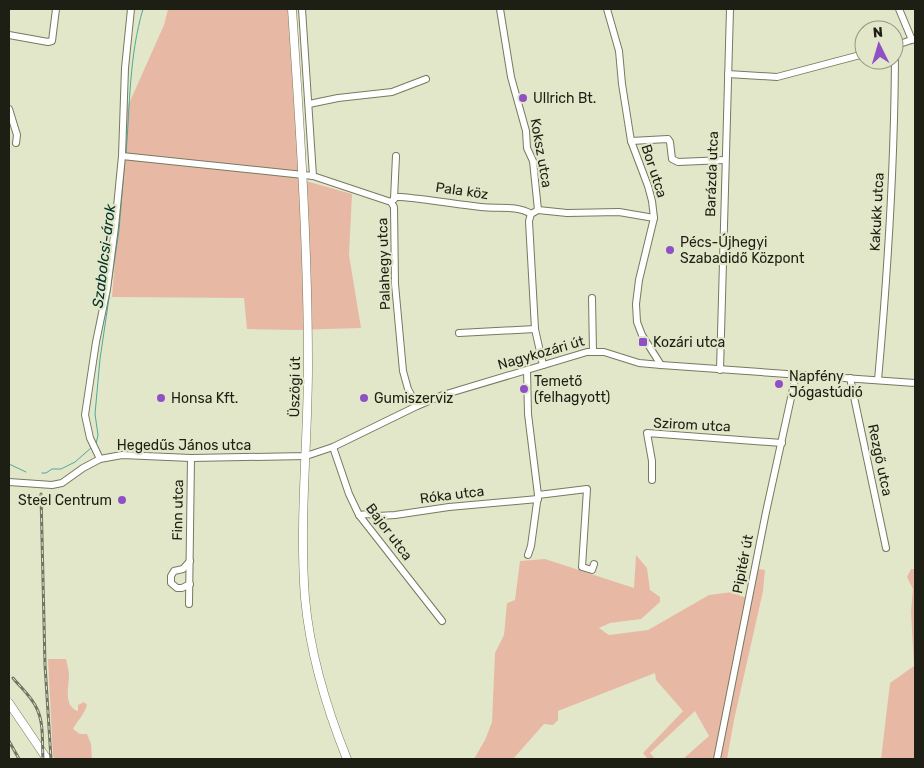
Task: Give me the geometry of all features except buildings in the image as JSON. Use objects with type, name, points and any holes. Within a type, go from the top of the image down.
[{"type":"main road","name":"Üszögi út","points":[[292,9],[303,175],[308,365],[303,558],[308,622],[319,679],[347,759]]},
{"type":"main road","points":[[9,704],[47,759]]},
{"type":"street","points":[[9,35],[48,42],[52,40],[56,9]]},
{"type":"street","points":[[100,459],[87,428],[85,415],[96,342],[107,289],[125,156],[125,68],[131,9]]},
{"type":"street","points":[[302,9],[313,176]]},
{"type":"street","name":"Koksz utca","points":[[500,9],[511,76],[526,132],[527,148],[533,161],[538,210]]},
{"type":"street","name":"Bor utca","points":[[606,9],[620,51],[622,84],[631,141],[648,186],[654,218],[639,280],[636,314],[639,329],[661,365]]},
{"type":"street","name":"Barázda utca","points":[[720,370],[730,9]]},
{"type":"street","points":[[899,9],[913,40]]},
{"type":"street","points":[[728,74],[777,78],[854,57]]},
{"type":"street","name":"Kakukk utca","points":[[878,380],[893,145],[894,70]]},
{"type":"street","points":[[309,104],[338,98],[392,92],[426,79]]},
{"type":"street","points":[[9,109],[17,135],[16,143]]},
{"type":"street","points":[[631,141],[668,139],[674,161],[725,160]]},
{"type":"street","name":"Palahegy utca","points":[[125,156],[313,176],[393,201],[395,284],[403,371],[408,389],[417,406]]},
{"type":"street","points":[[393,201],[396,156]]},
{"type":"street","name":"Pala köz","points":[[393,201],[400,197],[420,198],[484,208],[521,210],[531,214]]},
{"type":"street","points":[[544,365],[535,330],[529,221],[531,214],[538,210],[567,213],[619,212],[654,218]]},
{"type":"street","points":[[592,298],[593,352]]},
{"type":"street","points":[[459,333],[535,330]]},
{"type":"street","name":"Nagykozári út","points":[[306,456],[334,447],[443,395],[593,352],[604,352],[640,362],[661,365],[915,382]]},
{"type":"street","points":[[527,370],[528,414],[538,497],[528,555]]},
{"type":"street","name":"Pipitér út","points":[[717,759],[762,531],[796,375]]},
{"type":"street","name":"Rezgő utca","points":[[850,378],[886,548]]},
{"type":"street","name":"Szirom utca","points":[[652,480],[652,461],[647,433],[782,443]]},
{"type":"street","name":"Bajor utca","points":[[334,447],[349,494],[359,515],[442,621]]},
{"type":"street","name":"Hegedűs János utca","points":[[9,482],[45,485],[58,484],[100,459],[122,455],[191,458],[306,456]]},
{"type":"street","name":"Finn utca","points":[[189,604],[191,458]]},
{"type":"street","name":"Róka utca","points":[[359,515],[395,515],[449,506],[538,497],[587,489],[582,567],[592,570],[594,564]]},
{"type":"street","points":[[190,562],[183,569],[174,572],[171,576],[171,583],[177,588],[190,584]]},
{"type":"shaded area","points":[[168,9],[297,9],[306,181],[352,194],[349,255],[361,328],[247,329],[244,298],[112,297],[127,108],[164,25]]},
{"type":"shaded area","points":[[636,555],[647,568],[650,590],[660,597],[660,602],[641,619],[610,623],[599,628],[609,635],[648,630],[709,595],[740,591],[740,596],[748,598],[753,568],[765,570],[763,591],[727,759],[683,759],[709,736],[695,711],[650,753],[655,759],[648,759],[643,753],[683,711],[656,680],[655,673],[558,711],[558,720],[553,725],[544,724],[513,759],[474,759],[485,740],[492,722],[495,653],[504,635],[507,603],[515,600],[520,561],[545,559],[634,588]]},
{"type":"shaded area","points":[[911,569],[915,569],[915,759],[881,759],[890,683],[914,666],[911,612],[913,589],[907,577]]},
{"type":"shaded area","points":[[48,659],[66,659],[69,673],[68,696],[70,705],[78,711],[78,705],[84,702],[87,705],[83,715],[73,729],[80,734],[87,734],[91,744],[92,759],[55,759],[53,756]]},
{"type":"waterway","name":"Szabolcsi-árok","points":[[126,154],[135,45],[143,9]]},
{"type":"waterway","name":"Szabolcsi-árok","points":[[96,444],[98,435],[95,414],[100,359],[119,230],[125,158]]},
{"type":"waterway","name":"Szabolcsi-árok","points":[[42,473],[52,469],[61,469],[75,462],[91,448]]},
{"type":"waterway","name":"Szabolcsi-árok","points":[[9,464],[26,472]]},
{"type":"railway","points":[[41,494],[45,665],[51,759]]},
{"type":"railway","points":[[13,678],[35,705],[39,715],[42,727],[43,759]]},
{"type":"railway","points":[[9,741],[19,759]]},
{"type":"place","name":"Ullrich Bt.","points":[[523,98]]},
{"type":"place","name":"Pécs-Újhegyi Szabadidő Központ","points":[[670,250]]},
{"type":"place","name":"Kozári utca","points":[[643,342]]},
{"type":"place","name":"Napfény Jógastúdió","points":[[779,384]]},
{"type":"place","name":"Temető (felhagyott)","points":[[524,389]]},
{"type":"place","name":"Honsa Kft.","points":[[161,398]]},
{"type":"place","name":"Gumiszerviz","points":[[364,398]]},
{"type":"place","name":"Steel Centrum","points":[[122,500]]}]
